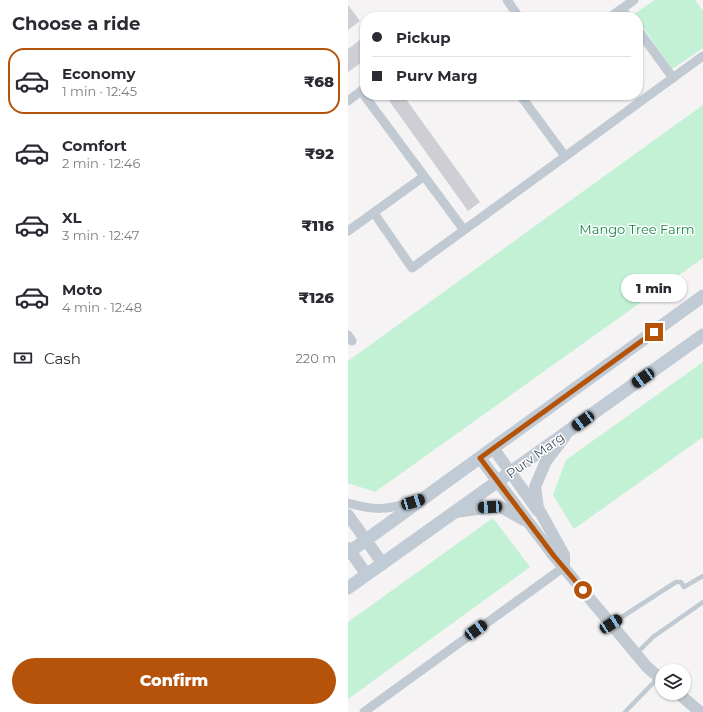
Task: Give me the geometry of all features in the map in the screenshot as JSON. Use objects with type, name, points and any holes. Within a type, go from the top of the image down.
[{"type":"main road","points":[[349,551],[703,296]]},
{"type":"main road","name":"Purv Marg","points":[[348,588],[703,335]]},
{"type":"street","points":[[507,0],[515,12]]},
{"type":"street","points":[[618,12],[634,0]]},
{"type":"street","points":[[643,37],[673,78]]},
{"type":"street","points":[[643,100],[703,56]]},
{"type":"street","points":[[348,101],[360,92]]},
{"type":"street","points":[[370,100],[423,177],[464,230]]},
{"type":"street","points":[[524,100],[565,156]]},
{"type":"street","points":[[374,213],[412,268],[643,100]]},
{"type":"street","points":[[350,226],[374,213],[423,177]]},
{"type":"street","points":[[564,567],[564,555],[538,508],[535,487],[546,460],[571,429]]},
{"type":"street","points":[[493,448],[546,522]]},
{"type":"street","points":[[480,458],[564,567],[647,667],[655,674]]},
{"type":"street","points":[[348,503],[370,509],[390,509],[424,498]]},
{"type":"street","points":[[455,512],[499,506],[519,516],[535,528]]},
{"type":"street","points":[[348,515],[383,564]]},
{"type":"street","points":[[349,551],[367,575]]},
{"type":"street","points":[[364,712],[564,567]]},
{"type":"street","points":[[686,700],[700,712]]},
{"type":"lane","points":[[611,624],[676,582],[681,582],[684,587],[688,587],[703,576]]},
{"type":"lane","points":[[636,654],[653,637],[703,602]]},
{"type":"lane","points":[[625,712],[655,683]]},
{"type":"green space","points":[[655,0],[695,0],[703,11],[703,48],[672,69],[643,27],[643,12],[637,12]]},
{"type":"green space","name":"Mango Tree Farm","points":[[703,105],[703,258],[375,492],[348,483],[348,361]]},
{"type":"green space","points":[[703,362],[703,437],[574,529],[553,495],[566,460]]},
{"type":"green space","points":[[493,518],[530,567],[348,699],[348,622]]},
{"type":"building","points":[[348,5],[360,21],[348,30]]},
{"type":"building","points":[[360,40],[360,64],[348,72],[348,49]]},
{"type":"building","points":[[389,100],[407,100],[480,202],[468,211]]},
{"type":"route","points":[[583,590],[554,556],[535,528],[497,482],[480,458],[654,332]]}]
